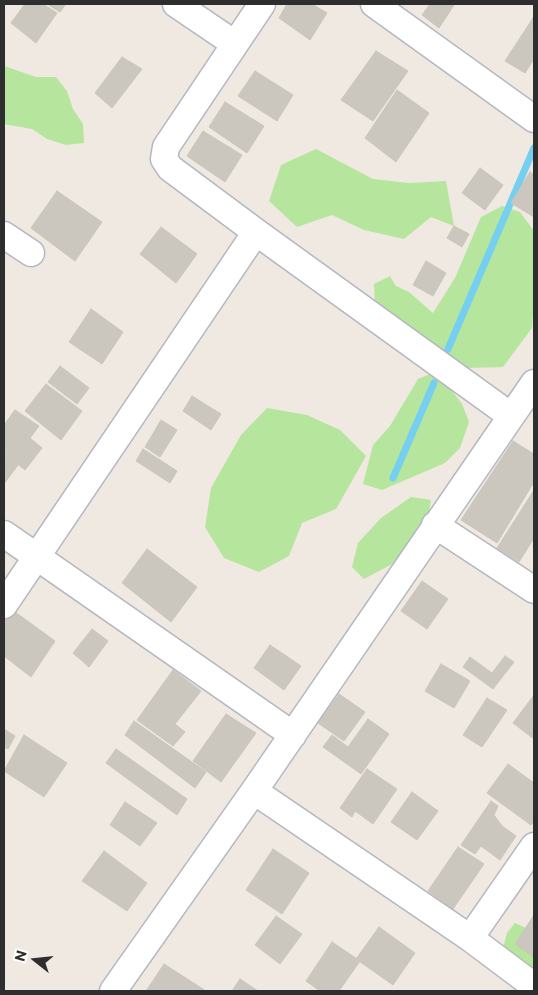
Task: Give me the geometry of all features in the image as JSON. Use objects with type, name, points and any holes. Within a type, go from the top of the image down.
[{"type":"street","points":[[176,4],[234,44]]},
{"type":"street","points":[[262,4],[166,148],[164,159],[170,168],[256,232],[511,416]]},
{"type":"street","points":[[374,4],[534,119]]},
{"type":"street","points":[[4,605],[256,232]]},
{"type":"street","points":[[4,234],[31,253]]},
{"type":"street","points":[[113,991],[254,791],[534,383]]},
{"type":"street","points":[[435,525],[534,590]]},
{"type":"street","points":[[4,534],[293,734]]},
{"type":"street","points":[[254,791],[470,938],[534,986]]},
{"type":"street","points":[[470,938],[534,846]]},
{"type":"green space","points":[[4,66],[36,77],[56,77],[67,91],[73,109],[83,124],[84,143],[66,145],[47,139],[32,129],[4,124]]},
{"type":"green space","points":[[316,149],[373,179],[409,183],[446,181],[454,226],[431,217],[404,239],[364,230],[332,215],[297,227],[269,201],[281,165]]},
{"type":"green space","points":[[502,206],[520,212],[534,231],[532,328],[503,367],[467,368],[439,355],[375,308],[374,284],[390,276],[396,286],[409,292],[433,313],[455,278],[481,217]]},
{"type":"green space","points":[[430,374],[442,377],[462,404],[469,422],[460,448],[445,463],[382,490],[363,484],[373,445],[390,426],[418,379]]},
{"type":"green space","points":[[267,408],[307,415],[340,430],[366,456],[336,509],[302,523],[289,556],[259,572],[224,558],[205,527],[211,488],[241,435]]},
{"type":"green space","points":[[411,497],[431,500],[427,524],[392,564],[364,579],[352,567],[358,543],[381,518]]},
{"type":"green space","points":[[515,923],[528,929],[534,946],[534,975],[502,952],[507,933]]},
{"type":"building","points":[[25,4],[43,4],[57,13],[36,43],[11,23]]},
{"type":"building","points":[[47,4],[66,4],[60,12]]},
{"type":"building","points":[[287,4],[312,4],[327,13],[310,40],[279,18]]},
{"type":"building","points":[[430,4],[454,5],[439,28],[422,15]]},
{"type":"building","points":[[533,18],[534,59],[525,73],[505,61]]},
{"type":"building","points":[[376,51],[408,71],[373,121],[341,100]]},
{"type":"building","points":[[122,57],[142,69],[112,108],[95,93]]},
{"type":"building","points":[[255,71],[293,95],[277,121],[238,96]]},
{"type":"building","points":[[397,90],[429,113],[396,162],[365,138]]},
{"type":"building","points":[[225,102],[264,126],[247,153],[209,127]]},
{"type":"building","points":[[203,131],[242,155],[225,182],[187,156]]},
{"type":"building","points":[[480,168],[503,185],[485,210],[462,193]]},
{"type":"building","points":[[530,172],[534,175],[534,217],[511,203]]},
{"type":"building","points":[[57,191],[102,222],[75,261],[31,228]]},
{"type":"building","points":[[454,226],[469,234],[462,247],[447,238]]},
{"type":"building","points":[[161,227],[197,254],[176,283],[140,254]]},
{"type":"building","points":[[426,261],[446,273],[433,296],[413,285]]},
{"type":"building","points":[[91,309],[123,332],[102,364],[69,342]]},
{"type":"building","points":[[60,366],[89,388],[77,404],[48,382]]},
{"type":"building","points":[[46,384],[82,411],[61,440],[25,411]]},
{"type":"building","points":[[192,396],[221,414],[211,430],[183,411]]},
{"type":"building","points":[[15,410],[39,426],[30,438],[42,448],[25,470],[4,453],[4,425]]},
{"type":"building","points":[[161,420],[177,430],[160,457],[145,447]]},
{"type":"building","points":[[513,441],[534,454],[534,482],[497,543],[461,520]]},
{"type":"building","points":[[143,449],[177,471],[170,483],[136,461]]},
{"type":"building","points":[[4,454],[18,465],[4,484]]},
{"type":"building","points":[[534,490],[534,538],[519,562],[497,548]]},
{"type":"building","points":[[147,549],[197,587],[171,622],[122,583]]},
{"type":"building","points":[[422,581],[448,599],[427,629],[401,611]]},
{"type":"building","points":[[11,609],[55,641],[31,677],[4,656],[4,619]]},
{"type":"building","points":[[92,629],[108,641],[89,667],[73,653]]},
{"type":"building","points":[[270,645],[301,666],[284,690],[254,668]]},
{"type":"building","points":[[505,656],[514,662],[493,689],[463,667],[470,657],[492,673]]},
{"type":"building","points":[[441,664],[470,681],[454,708],[425,691]]},
{"type":"building","points":[[173,670],[201,691],[175,724],[185,732],[173,746],[137,720]]},
{"type":"building","points":[[339,694],[365,712],[344,741],[318,723]]},
{"type":"building","points":[[534,695],[534,739],[513,723]]},
{"type":"building","points":[[487,698],[507,710],[482,747],[463,735]]},
{"type":"building","points":[[226,714],[256,733],[221,782],[193,761]]},
{"type":"building","points":[[368,719],[389,734],[361,774],[323,747],[332,735],[348,747]]},
{"type":"building","points":[[134,721],[206,772],[195,788],[125,735]]},
{"type":"building","points":[[4,729],[15,736],[8,749],[4,747]]},
{"type":"building","points":[[24,735],[67,763],[44,797],[4,771]]},
{"type":"building","points":[[116,749],[187,799],[177,815],[106,763]]},
{"type":"building","points":[[508,764],[534,783],[534,821],[531,825],[487,793]]},
{"type":"building","points":[[367,769],[397,789],[373,824],[355,811],[352,817],[340,808]]},
{"type":"building","points":[[412,792],[438,811],[417,840],[391,822]]},
{"type":"building","points":[[491,801],[498,806],[494,815],[502,826],[516,836],[500,860],[481,846],[475,854],[461,845]]},
{"type":"building","points":[[125,802],[157,823],[140,846],[110,825]]},
{"type":"building","points":[[458,847],[484,864],[453,909],[428,891]]},
{"type":"building","points":[[273,849],[309,873],[282,914],[246,890]]},
{"type":"building","points":[[104,851],[147,883],[127,911],[82,881]]},
{"type":"building","points":[[534,915],[534,957],[515,944]]},
{"type":"building","points":[[276,916],[302,934],[280,964],[255,945]]},
{"type":"building","points":[[379,927],[415,953],[393,985],[356,959]]},
{"type":"building","points":[[332,942],[360,961],[339,991],[320,991],[306,981]]},
{"type":"building","points":[[164,964],[206,991],[146,991]]},
{"type":"building","points":[[240,979],[258,991],[232,991]]},
{"type":"waterway","points":[[448,349],[534,148]]},
{"type":"waterway","points":[[393,478],[434,383]]}]
